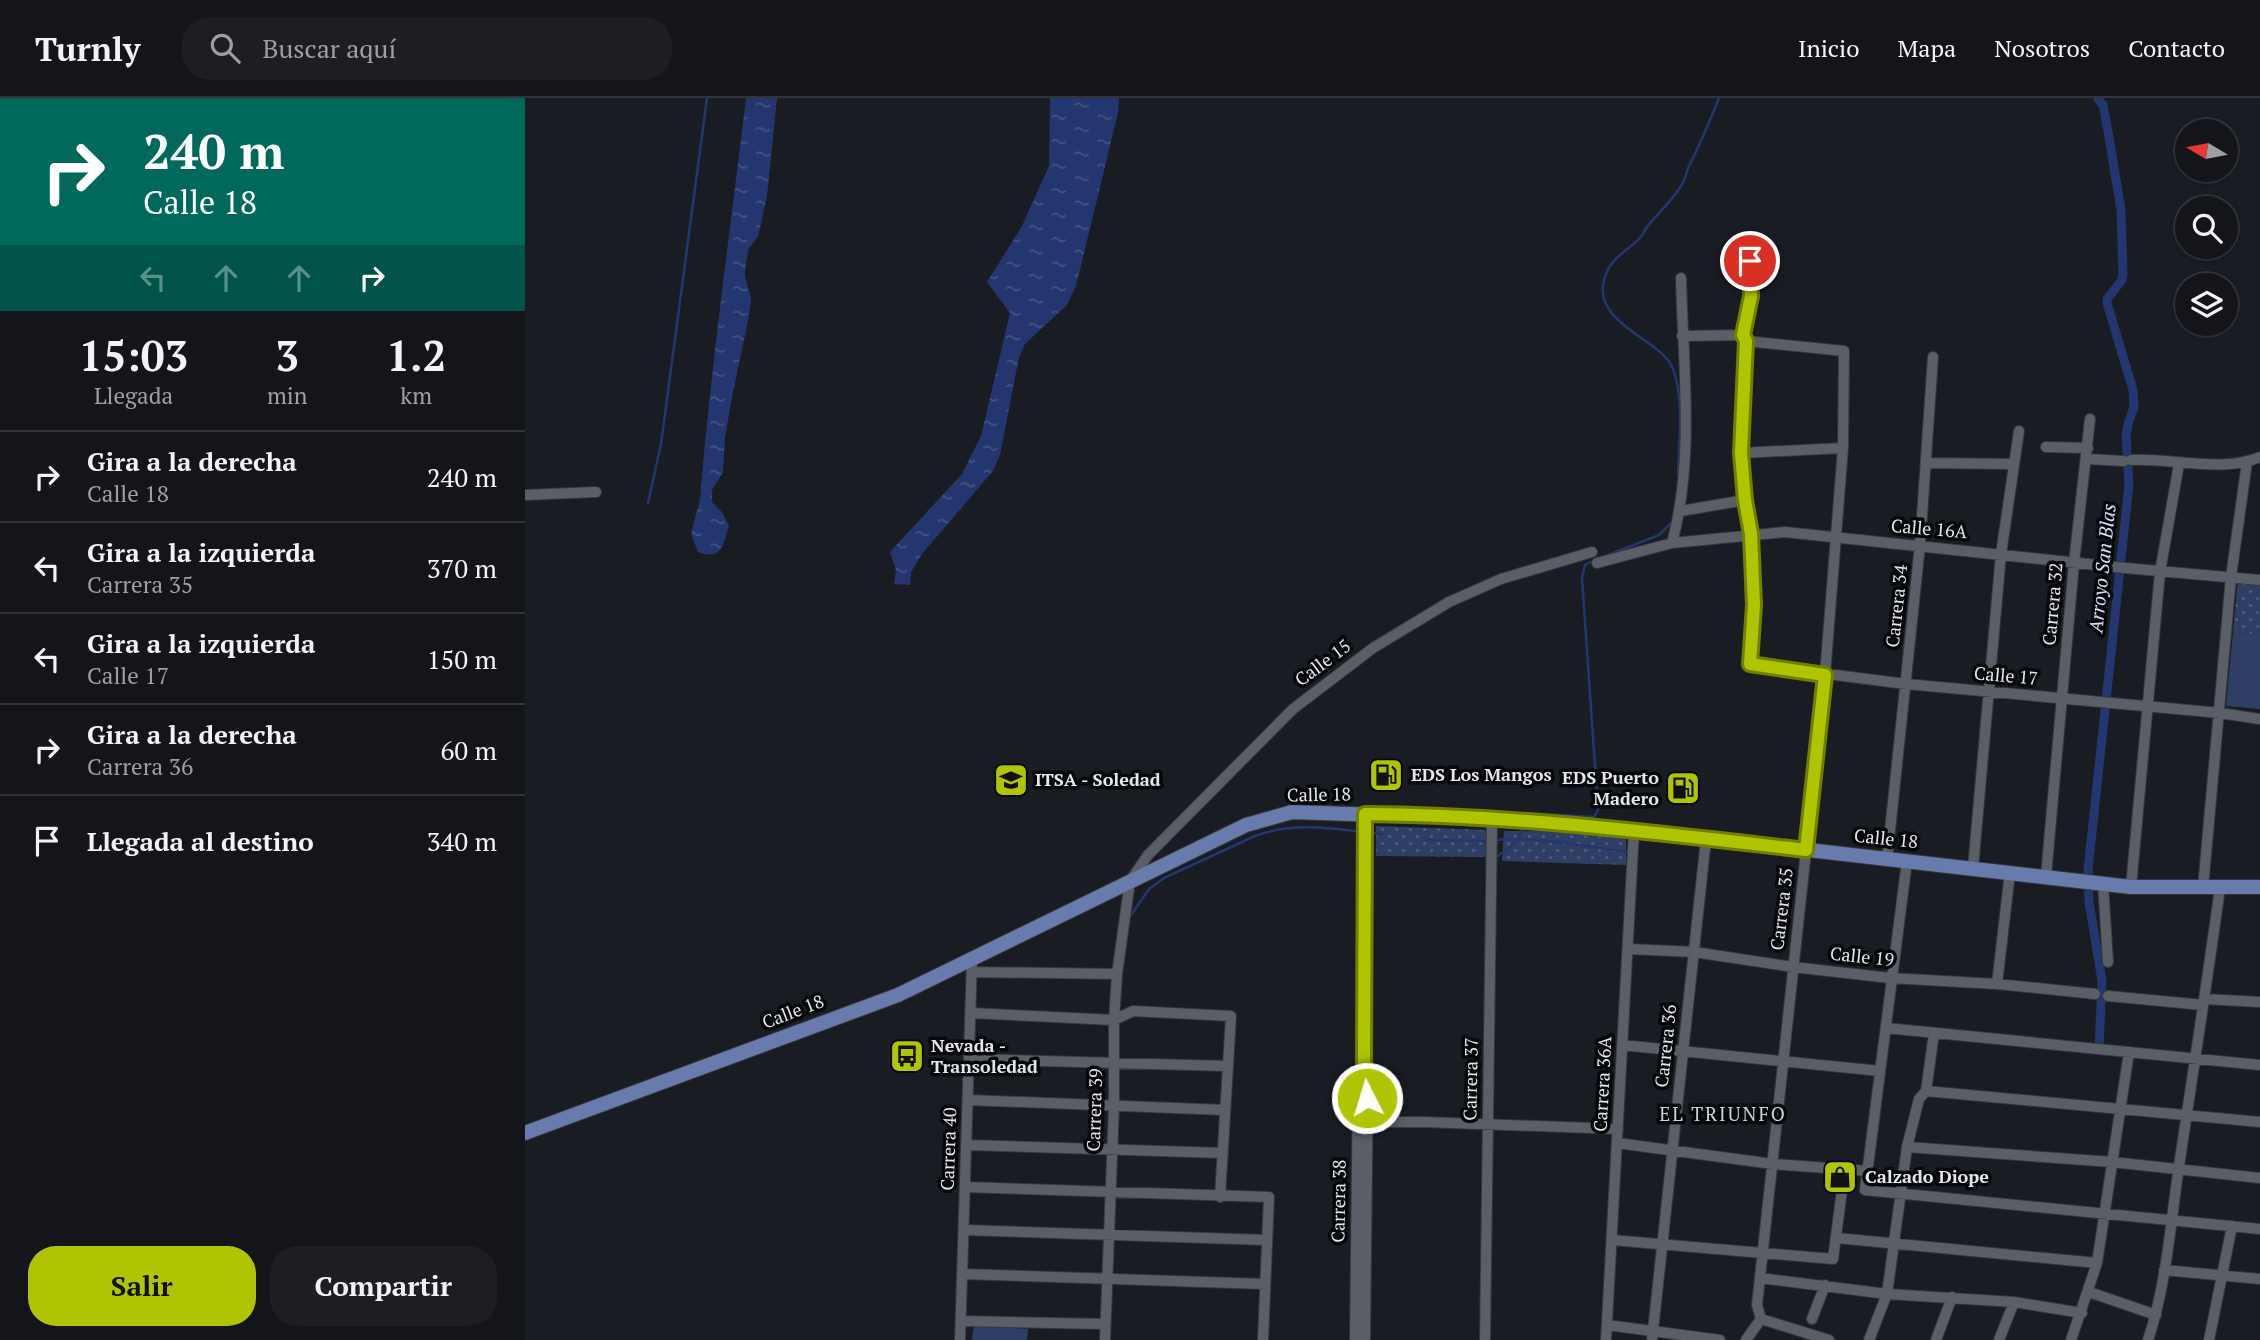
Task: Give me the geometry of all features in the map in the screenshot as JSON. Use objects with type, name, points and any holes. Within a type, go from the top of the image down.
[{"type":"main road","name":"Calle 18","points":[[525,1133],[972,965],[1131,881],[1246,825],[1291,812],[1492,819],[1634,830],[2131,887],[2260,887]]},
{"type":"street","points":[[1750,261],[1751,296],[1744,338],[1741,453],[1751,534]]},
{"type":"street","points":[[1672,543],[1681,511],[1686,437],[1681,278]]},
{"type":"street","points":[[1682,336],[1744,338]]},
{"type":"street","name":"Carrera 35","points":[[1744,338],[1844,351],[1843,448],[1825,675],[1762,1253],[1757,1305],[1761,1319]]},
{"type":"street","name":"Carrera 34","points":[[1887,859],[1920,545],[1933,357]]},
{"type":"street","name":"Carrera 32","points":[[2046,876],[2074,563],[2090,419]]},
{"type":"street","points":[[1973,868],[2001,554],[2019,431]]},
{"type":"street","points":[[2046,447],[2127,460],[2179,464],[2247,462],[2260,457]]},
{"type":"street","points":[[1741,453],[1843,448]]},
{"type":"street","points":[[2203,888],[2231,577],[2247,462]]},
{"type":"street","points":[[1927,463],[2014,464]]},
{"type":"street","points":[[2131,887],[2160,572],[2179,464]]},
{"type":"street","points":[[525,495],[596,492]]},
{"type":"street","points":[[1681,511],[1745,500]]},
{"type":"street","name":"Calle 16A","points":[[1597,563],[1672,543],[1785,532],[2120,568],[2260,580]]},
{"type":"street","name":"Calle 17","points":[[1751,534],[1754,605],[1750,664],[1906,684],[2260,719]]},
{"type":"street","name":"Calle 15","points":[[1131,881],[1148,855],[1293,709],[1373,648],[1449,602],[1501,579],[1592,552]]},
{"type":"street","name":"Carrera 38","points":[[1365,814],[1364,1063],[1358,1076],[1363,1122],[1361,1302],[1365,1340]]},
{"type":"street","name":"Carrera 37","points":[[1485,1340],[1492,819]]},
{"type":"street","name":"Carrera 36A","points":[[1606,1340],[1634,830]]},
{"type":"street","name":"Carrera 36","points":[[1653,1335],[1706,839]]},
{"type":"street","points":[[1907,861],[1865,1190],[2260,1229]]},
{"type":"street","points":[[1997,984],[2010,872]]},
{"type":"street","name":"Carrera 39","points":[[1105,1340],[1114,1105],[1114,1020],[1131,881]]},
{"type":"street","points":[[2099,883],[2108,962]]},
{"type":"street","points":[[2148,1340],[2156,1315],[2164,1270],[2220,888]]},
{"type":"street","name":"Calle 19","points":[[1628,951],[1629,948],[1694,952],[1890,978],[1997,984],[2095,994]]},
{"type":"street","points":[[972,965],[1118,974]]},
{"type":"street","name":"Carrera 40","points":[[960,1340],[972,965]]},
{"type":"street","points":[[2108,996],[2204,1002],[2260,1002]]},
{"type":"street","points":[[971,1013],[1114,1020],[1133,1011],[1231,1016],[1220,1197]]},
{"type":"street","points":[[1886,1028],[2260,1065]]},
{"type":"street","points":[[1869,1340],[1887,1294],[1907,1147],[1919,1099],[1926,1091],[1934,1033]]},
{"type":"street","points":[[1622,1045],[1880,1071]]},
{"type":"street","points":[[2071,1340],[2097,1263],[2129,1052]]},
{"type":"street","points":[[969,1059],[1226,1066]]},
{"type":"street","points":[[1926,1091],[2260,1122]]},
{"type":"street","points":[[968,1100],[1225,1110]]},
{"type":"street","points":[[1363,1122],[1618,1129]]},
{"type":"street","points":[[1617,1143],[1773,1164],[1867,1171]]},
{"type":"street","points":[[967,1145],[1223,1153]]},
{"type":"street","points":[[1907,1147],[2112,1162],[2260,1178]]},
{"type":"street","points":[[965,1187],[1269,1197],[1263,1340]]},
{"type":"street","points":[[1612,1240],[1833,1259],[1842,1191]]},
{"type":"street","points":[[2209,1340],[2232,1226]]},
{"type":"street","points":[[964,1230],[1267,1240]]},
{"type":"street","points":[[1837,1238],[2097,1263]]},
{"type":"street","points":[[2164,1270],[2260,1279]]},
{"type":"street","points":[[963,1274],[1265,1284]]},
{"type":"street","points":[[1760,1278],[1887,1294],[2014,1302],[2082,1312]]},
{"type":"street","points":[[1812,1319],[1825,1285]]},
{"type":"street","points":[[2089,1292],[2156,1315]]},
{"type":"street","points":[[1936,1340],[1952,1297]]},
{"type":"street","name":"Carrera 38","points":[[1355,1340],[1361,1302]]},
{"type":"street","points":[[1999,1340],[2014,1302]]},
{"type":"street","points":[[1746,1340],[1761,1319],[1806,1336],[1829,1340]]},
{"type":"street","points":[[961,1321],[1105,1324]]},
{"type":"street","points":[[1607,1325],[1653,1335],[1720,1340]]},
{"type":"shaded area","points":[[2238,581],[2260,583],[2260,635],[2233,632]]},
{"type":"shaded area","points":[[2233,632],[2260,635],[2260,709],[2226,706]]},
{"type":"shaded area","points":[[1376,826],[1487,830],[1486,857],[1376,856]]},
{"type":"shaded area","points":[[1504,831],[1553,831],[1626,839],[1626,865],[1502,861]]},
{"type":"shaded area","points":[[974,1325],[1028,1329],[1027,1340],[972,1340]]},
{"type":"water","points":[[746,98],[777,98],[767,196],[758,237],[749,248],[746,262],[745,276],[751,298],[749,316],[725,437],[723,472],[712,490],[712,502],[722,512],[729,526],[720,550],[706,554],[698,552],[691,534],[700,499],[715,349]]},
{"type":"water","points":[[1050,98],[1119,98],[1118,113],[1076,286],[1067,305],[1025,344],[1019,357],[1000,455],[993,471],[922,554],[911,572],[910,585],[894,584],[896,570],[890,552],[962,474],[981,436],[1010,313],[987,282],[1022,226],[1049,166]]},
{"type":"waterway","points":[[648,503],[661,444],[707,98]]},
{"type":"waterway","points":[[1678,474],[1680,417],[1675,374],[1662,354],[1627,328],[1607,307],[1603,294],[1604,280],[1613,261],[1639,239],[1681,186],[1719,98]]},
{"type":"waterway","name":"Arroyo San Blas","points":[[2098,99],[2103,105],[2121,210],[2123,274],[2107,303],[2133,390],[2134,407],[2126,436],[2129,484],[2088,870],[2089,902],[2102,981],[2099,1049]]},
{"type":"waterway","points":[[1608,555],[1659,535],[1672,522]]},
{"type":"waterway","points":[[1524,815],[1594,817],[1598,810],[1582,578],[1585,565],[1595,560]]},
{"type":"waterway","points":[[1494,858],[1513,844],[1523,825]]},
{"type":"waterway","points":[[1129,918],[1149,889],[1164,878],[1255,836],[1294,828],[1362,832]]},
{"type":"waterway","points":[[1369,832],[1382,834]]},
{"type":"waterway","points":[[1426,840],[1488,841]]},
{"type":"waterway","points":[[1494,840],[1545,841],[1630,852]]},
{"type":"place","name":"EDS Los Mangos","points":[[1386,775]]},
{"type":"place","name":"ITSA - Soledad","points":[[1011,780]]},
{"type":"place","name":"EDS Puerto Madero","points":[[1683,788]]},
{"type":"place","name":"Nevada - Transoledad","points":[[907,1056]]},
{"type":"place","name":"Calzado Diope","points":[[1840,1177]]},
{"type":"district","name":"EL TRIUNFO","points":[[1723,1114]]},
{"type":"route","points":[[1367,1098],[1368,1075],[1364,1063],[1365,814],[1492,819],[1634,830],[1806,850],[1825,675],[1750,664],[1754,605],[1751,534],[1741,453],[1746,341],[1743,335],[1751,296],[1750,261]]}]
